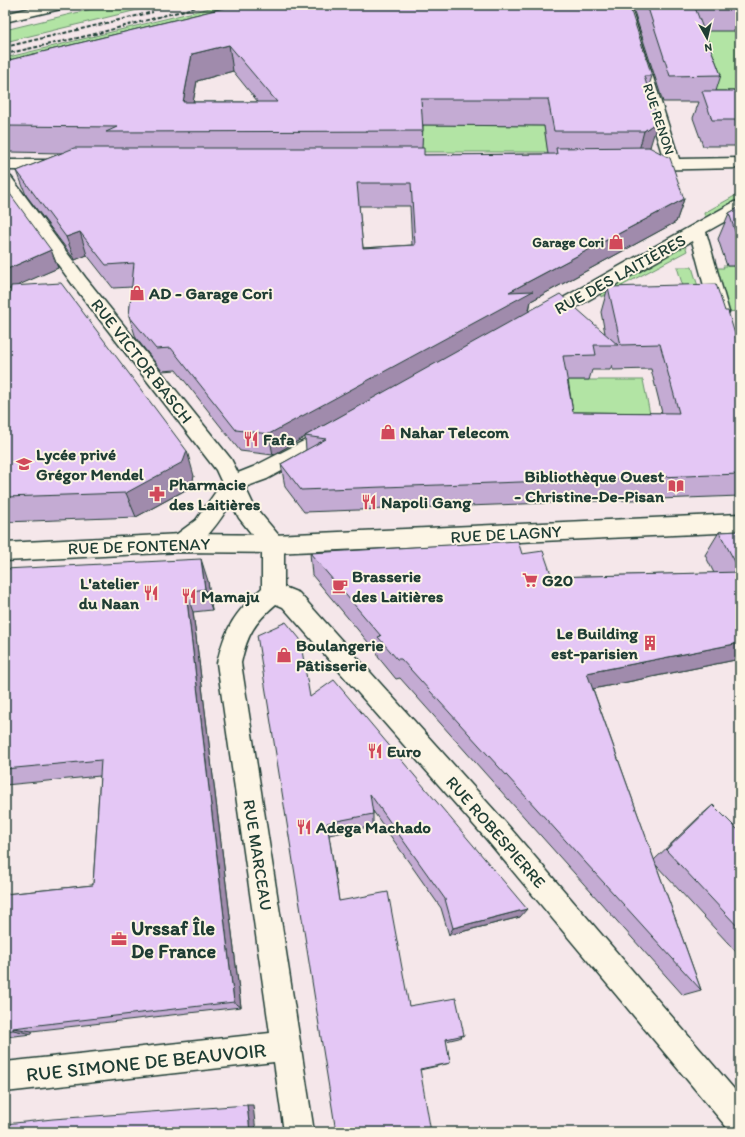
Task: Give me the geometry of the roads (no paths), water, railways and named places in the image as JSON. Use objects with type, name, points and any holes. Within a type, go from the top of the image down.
[{"type":"street","points":[[5,18],[60,5]]},
{"type":"street","name":"RUE RENON","points":[[623,5],[673,164]]},
{"type":"street","points":[[628,165],[740,163]]},
{"type":"street","points":[[5,165],[80,165]]},
{"type":"street","name":"RUE VICTOR BASCH","points":[[5,181],[70,285],[222,462],[246,512],[273,544]]},
{"type":"street","name":"RUE DES LAITIÈRES","points":[[531,324],[740,206]]},
{"type":"street","points":[[697,230],[726,329]]},
{"type":"street","points":[[181,543],[204,526],[233,483],[264,470],[350,424]]},
{"type":"street","name":"RUE DE LAGNY","points":[[273,544],[740,523]]},
{"type":"street","name":"RUE DE FONTENAY","points":[[5,552],[181,543],[273,544]]},
{"type":"street","points":[[273,544],[273,592]]},
{"type":"street","name":"RUE MARCEAU","points":[[273,592],[248,616],[234,640],[229,663],[299,1132]]},
{"type":"street","name":"RUE ROBESPIERRE","points":[[273,592],[291,600],[496,831],[740,1119]]},
{"type":"street","name":"RUE SIMONE DE BEAUVOIR","points":[[5,1077],[287,1046]]},
{"type":"railway","points":[[5,54],[91,35],[204,5]]},
{"type":"railway","points":[[5,47],[153,12]]},
{"type":"place","name":"Garage Cori","points":[[616,242]]},
{"type":"place","name":"AD - Garage Cori","points":[[137,293]]},
{"type":"place","name":"Nahar Telecom","points":[[388,432]]},
{"type":"place","name":"Fafa","points":[[251,439]]},
{"type":"place","name":"Lycée privé Grégor Mendel","points":[[24,464]]},
{"type":"place","name":"Bibliothèque Ouest - Christine-De-Pisan","points":[[676,486]]},
{"type":"place","name":"Pharmacie des Laitières","points":[[157,494]]},
{"type":"place","name":"Napoli Gang","points":[[369,502]]},
{"type":"place","name":"G20","points":[[530,580]]},
{"type":"place","name":"Brasserie des Laitières","points":[[340,586]]},
{"type":"place","name":"L'atelier du Naan","points":[[151,593]]},
{"type":"place","name":"Mamaju","points":[[189,596]]},
{"type":"place","name":"Le Building est-parisien","points":[[650,643]]},
{"type":"place","name":"Boulangerie Pâtisserie","points":[[284,655]]},
{"type":"place","name":"Euro","points":[[375,751]]},
{"type":"place","name":"Adega Machado","points":[[304,827]]},
{"type":"place","name":"Urssaf Île De France","points":[[119,939]]}]
